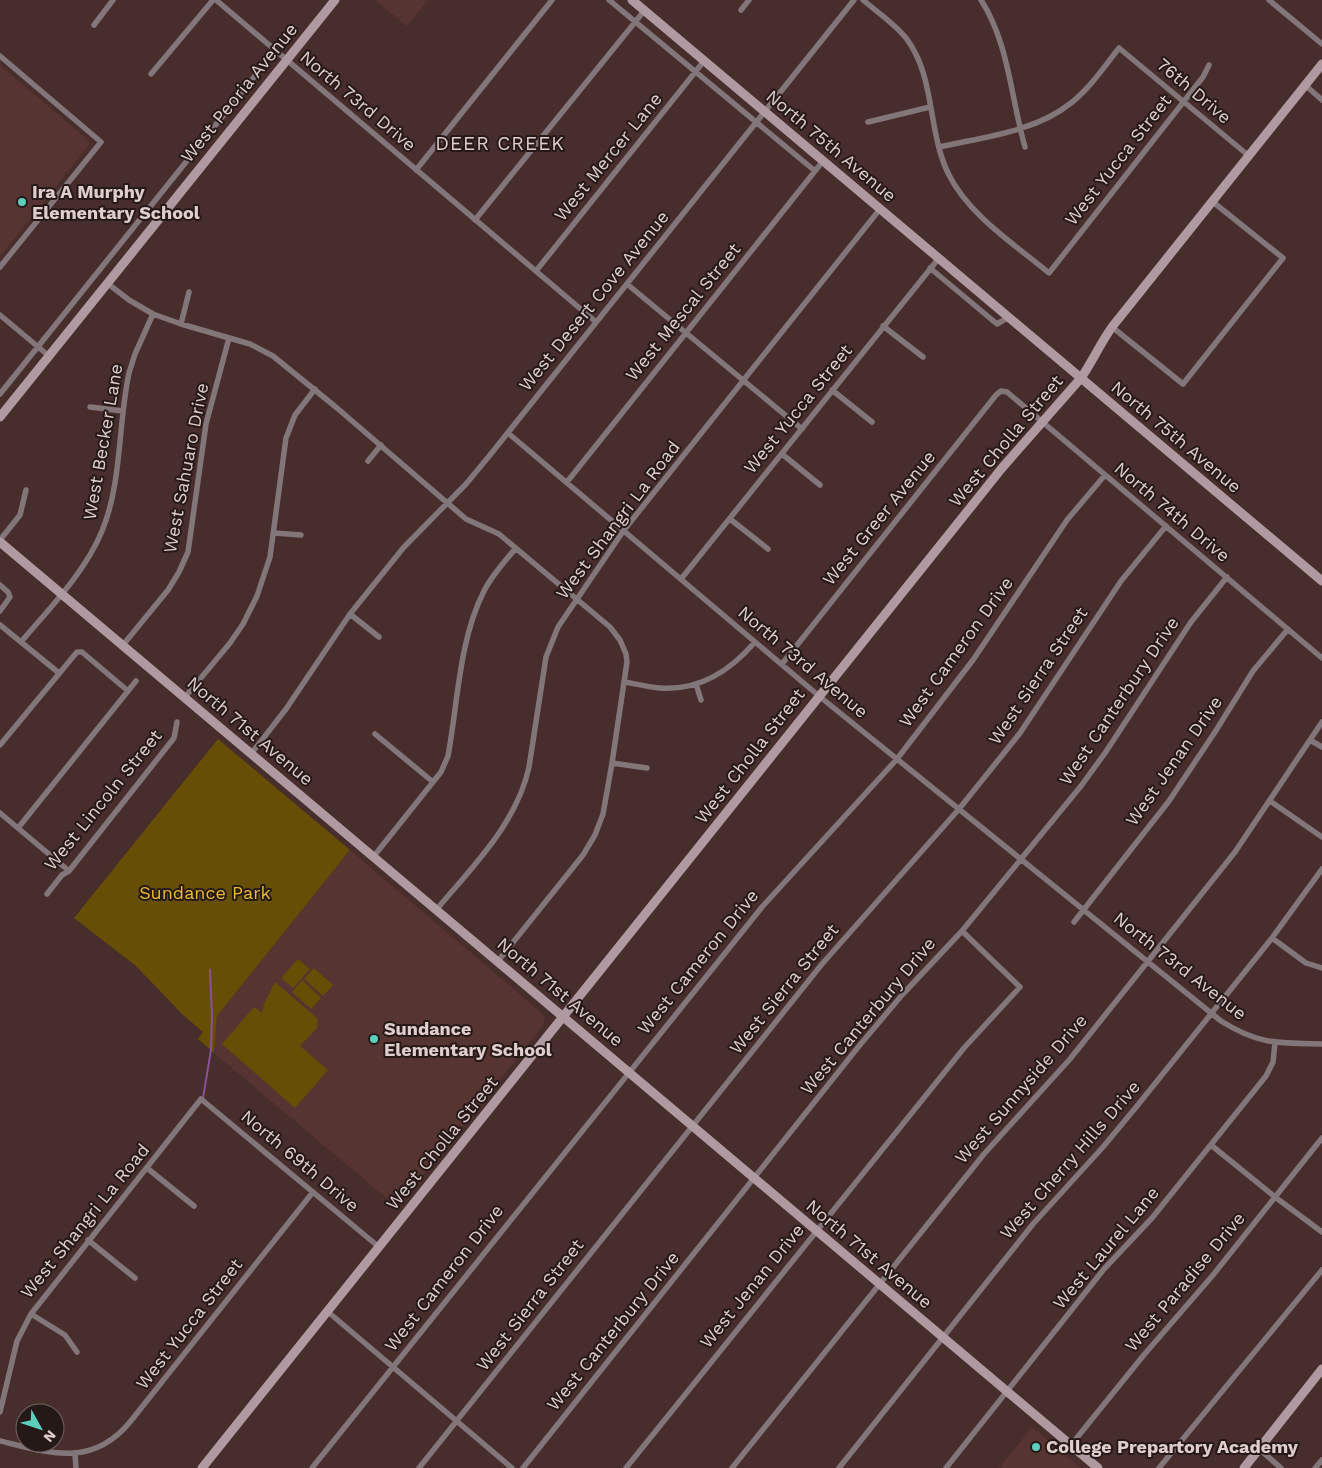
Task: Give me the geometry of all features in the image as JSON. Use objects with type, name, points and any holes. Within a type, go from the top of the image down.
[{"type":"street","points":[[94,25],[113,0]]},
{"type":"street","points":[[151,74],[214,0]]},
{"type":"street","name":"North 73rd Drive","points":[[214,0],[596,322]]},
{"type":"street","name":"West Peoria Avenue","points":[[0,417],[335,0]]},
{"type":"street","points":[[416,170],[552,0]]},
{"type":"street","name":"North 75th Avenue","points":[[609,0],[816,171]]},
{"type":"street","name":"North 75th Avenue","points":[[632,0],[1081,378],[1320,575]]},
{"type":"street","points":[[741,10],[749,0]]},
{"type":"street","name":"West Desert Cove Avenue","points":[[251,754],[286,709],[350,614],[404,547],[474,475],[854,0]]},
{"type":"street","points":[[863,0],[898,28],[913,48],[923,74],[939,148],[1020,129]]},
{"type":"street","points":[[981,0],[993,23],[1004,55],[1025,148]]},
{"type":"street","points":[[1269,0],[1322,44]]},
{"type":"street","points":[[475,220],[644,11]]},
{"type":"street","name":"76th Drive","points":[[1020,129],[1042,120],[1071,103],[1083,92],[1119,48],[1249,156]]},
{"type":"street","name":"West Peoria Avenue","points":[[0,394],[275,51]]},
{"type":"street","points":[[0,56],[101,142],[0,267]]},
{"type":"street","name":"West Mercer Lane","points":[[536,271],[704,61]]},
{"type":"street","name":"West Cholla Street","points":[[202,1468],[996,476],[1081,378],[1112,327],[1322,64]]},
{"type":"street","name":"West Yucca Street","points":[[939,148],[948,174],[970,206],[1048,273],[1184,102],[1203,77],[1209,65]]},
{"type":"street","points":[[1305,86],[1322,100]]},
{"type":"street","points":[[868,122],[930,107]]},
{"type":"street","name":"West Mescal Street","points":[[567,482],[823,161]]},
{"type":"street","points":[[1112,327],[1183,384],[1283,258],[1213,202]]},
{"type":"street","name":"West Shangri La Road","points":[[437,909],[502,829],[517,803],[529,767],[549,647],[558,627],[624,530],[880,209]]},
{"type":"street","name":"West Yucca Street","points":[[681,578],[939,258]]},
{"type":"street","points":[[930,268],[997,324],[1009,317]]},
{"type":"street","points":[[108,283],[129,300],[152,314],[250,344],[265,351],[381,445],[466,519],[499,534],[610,627],[620,640],[626,654],[625,682],[603,814],[595,835],[583,855],[498,961]]},
{"type":"street","points":[[627,284],[802,429]]},
{"type":"street","points":[[181,324],[189,292]]},
{"type":"street","name":"West Becker Lane","points":[[21,642],[84,565],[102,532],[113,496],[127,385],[132,364],[152,314]]},
{"type":"street","points":[[0,315],[48,356]]},
{"type":"street","points":[[884,326],[923,357]]},
{"type":"street","name":"West Sahuaro Drive","points":[[123,645],[168,590],[188,552],[206,424],[229,338]]},
{"type":"street","points":[[185,697],[230,643],[248,615],[262,583],[270,557],[286,438],[295,416],[315,390]]},
{"type":"street","points":[[832,390],[872,422]]},
{"type":"street","name":"North 74th Drive","points":[[1001,390],[1007,392],[1322,658]]},
{"type":"street","name":"West Greer Avenue","points":[[782,664],[1001,390]]},
{"type":"street","points":[[90,407],[123,411]]},
{"type":"street","name":"North 73rd Avenue","points":[[508,433],[819,696],[1212,1014],[1244,1034],[1275,1043],[1322,1044]]},
{"type":"street","points":[[368,461],[381,445]]},
{"type":"street","points":[[782,454],[820,484]]},
{"type":"street","name":"West Cameron Drive","points":[[312,1468],[762,907],[897,759],[973,660],[1068,520],[1105,475]]},
{"type":"street","points":[[0,541],[20,514],[26,490]]},
{"type":"street","points":[[730,518],[768,549]]},
{"type":"street","name":"West Sierra Street","points":[[419,1468],[822,964],[959,809],[1020,733],[1121,581],[1166,526]]},
{"type":"street","points":[[274,532],[301,536]]},
{"type":"street","name":"North 71st Avenue","points":[[0,541],[1098,1468]]},
{"type":"street","points":[[374,856],[441,772],[448,756],[466,641],[474,614],[490,582],[516,548]]},
{"type":"street","name":"West Canterbury Drive","points":[[523,1468],[859,1046],[902,995],[962,931],[1081,786],[1106,753],[1191,622],[1226,578]]},
{"type":"street","points":[[0,585],[8,592],[10,597],[0,611]]},
{"type":"street","points":[[350,614],[379,637]]},
{"type":"street","points":[[0,625],[59,672]]},
{"type":"street","name":"West Jenan Drive","points":[[1084,910],[1169,801],[1253,671],[1288,629]]},
{"type":"street","points":[[625,682],[660,688],[696,684],[729,668],[755,642]]},
{"type":"street","points":[[0,745],[77,652],[82,652],[128,691]]},
{"type":"street","points":[[18,828],[136,681]]},
{"type":"street","points":[[696,684],[701,700]]},
{"type":"street","name":"West Lincoln Street","points":[[47,894],[62,875],[69,870],[174,738],[177,722]]},
{"type":"street","name":"West Sunnyside Drive","points":[[732,1468],[984,1154],[1070,1059],[1235,852],[1322,722]]},
{"type":"street","points":[[374,734],[434,782]]},
{"type":"street","points":[[1310,740],[1322,747]]},
{"type":"street","points":[[612,763],[647,768]]},
{"type":"street","points":[[1270,801],[1322,837]]},
{"type":"street","points":[[0,813],[69,870]]},
{"type":"street","name":"West Cherry Hills Drive","points":[[839,1468],[1033,1224],[1103,1147],[1212,1014],[1272,938],[1322,870]]},
{"type":"street","points":[[1074,922],[1084,910]]},
{"type":"street","name":"West Jenan Drive","points":[[626,1468],[964,1048],[1020,987],[962,931]]},
{"type":"street","points":[[1272,938],[1300,960],[1312,966],[1322,968]]},
{"type":"street","name":"West Laurel Lane","points":[[946,1468],[1104,1269],[1152,1218],[1272,1068],[1275,1043]]},
{"type":"street","name":"West Shangri La Road","points":[[0,1412],[1,1400],[17,1341],[31,1314],[201,1099]]},
{"type":"street","name":"North 69th Drive","points":[[201,1099],[379,1247]]},
{"type":"street","name":"West Paradise Drive","points":[[1071,1445],[1142,1356],[1213,1275],[1322,1138]]},
{"type":"street","points":[[1211,1145],[1322,1232]]},
{"type":"street","points":[[147,1168],[194,1206]]},
{"type":"street","name":"West Yucca Street","points":[[0,1441],[48,1452],[75,1454],[104,1445],[124,1430],[313,1192]]},
{"type":"street","points":[[88,1240],[135,1278]]},
{"type":"street","points":[[1159,1468],[1322,1270]]},
{"type":"street","points":[[327,1311],[512,1468]]},
{"type":"street","points":[[31,1314],[65,1335],[77,1352]]},
{"type":"street","points":[[1244,1468],[1322,1369]]},
{"type":"street","points":[[1259,1449],[1282,1468]]},
{"type":"street","points":[[75,1454],[76,1468]]},
{"type":"street","points":[[1316,1468],[1322,1460]]},
{"type":"shaded area","points":[[375,0],[428,0],[407,26]]},
{"type":"shaded area","name":"Ira A Murphy Elementary School","points":[[0,65],[86,138],[89,145],[0,257]]},
{"type":"shaded area","name":"Sundance Elementary School","points":[[350,850],[545,1017],[543,1026],[397,1207],[214,1053],[217,1016]]},
{"type":"shaded area","name":"College Prepartory Academy","points":[[1032,1427],[1081,1468],[999,1468]]},
{"type":"green space","name":"Sundance Park","points":[[218,739],[350,850],[217,1016],[214,1053],[198,1039],[203,1032],[183,1015],[136,966],[74,918]]},
{"type":"green space","points":[[298,959],[310,969],[293,988],[281,978]]},
{"type":"green space","points":[[314,968],[333,985],[323,996],[304,979]]},
{"type":"green space","points":[[302,980],[321,998],[311,1009],[292,992]]},
{"type":"green space","points":[[275,982],[318,1019],[317,1028],[300,1046],[328,1070],[295,1108],[222,1044],[254,1007],[262,1013],[264,1004]]},
{"type":"waterway","points":[[203,1098],[211,1050],[210,970]]},
{"type":"place","name":"Ira A Murphy Elementary School","points":[[22,202]]},
{"type":"place","name":"Sundance Elementary School","points":[[374,1039]]},
{"type":"place","name":"College Prepartory Academy","points":[[1036,1447]]},
{"type":"district","name":"DEER CREEK","points":[[500,143]]}]
